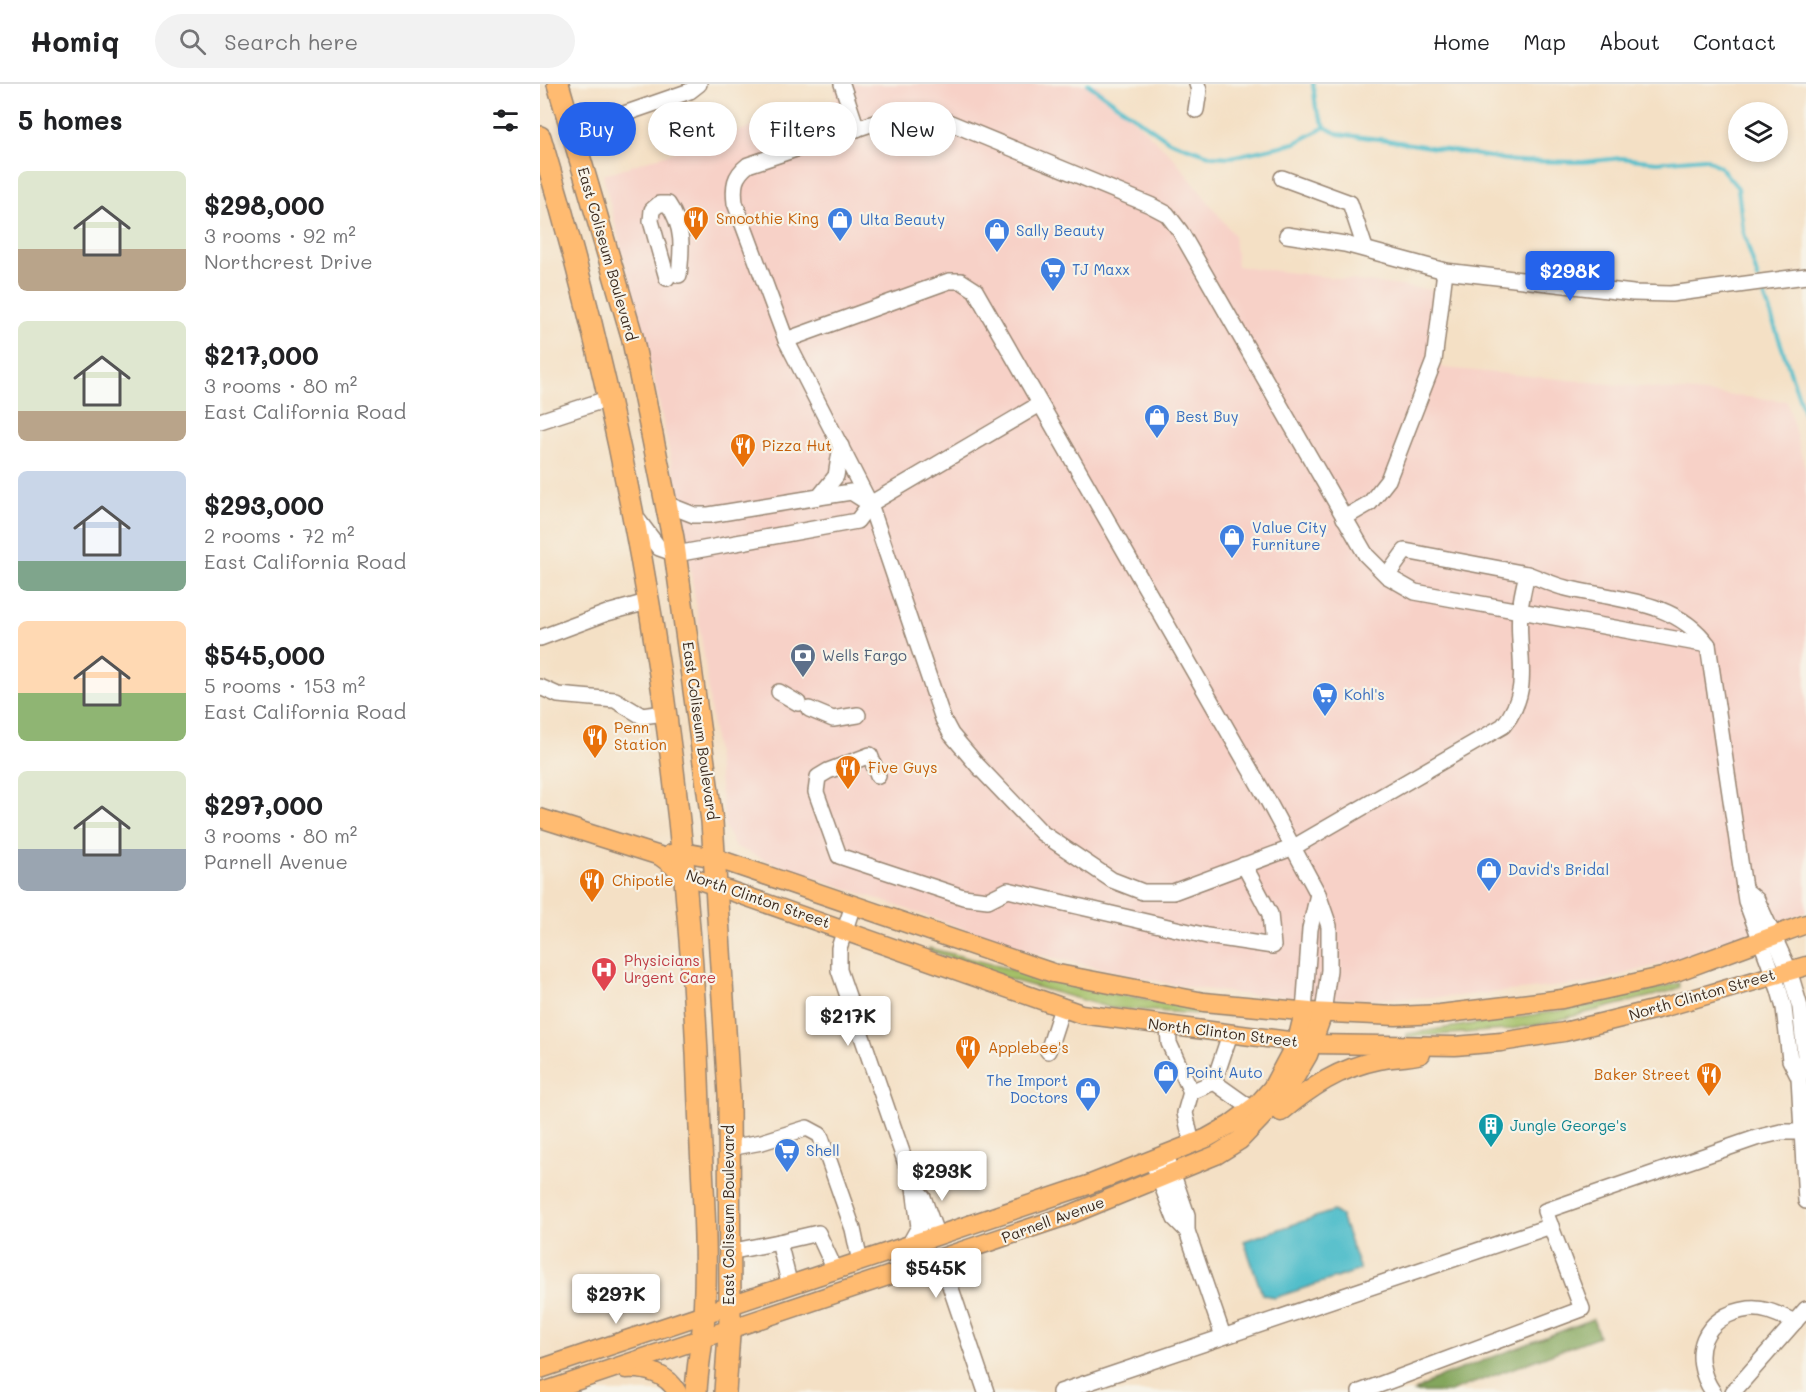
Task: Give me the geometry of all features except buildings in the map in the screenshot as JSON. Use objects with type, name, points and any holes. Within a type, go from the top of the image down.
[{"type":"highway","name":"East Coliseum Boulevard","points":[[558,84],[563,102]]},
{"type":"highway","name":"East Coliseum Boulevard","points":[[540,138],[548,191],[607,399],[630,509],[647,602],[683,852],[698,1064],[704,1316],[696,1392]]},
{"type":"highway","name":"East Coliseum Boulevard","points":[[579,156],[632,336],[676,554],[712,821],[718,886],[729,1148],[730,1306],[725,1392]]},
{"type":"main road","name":"North Clinton Street","points":[[540,818],[660,856],[685,875],[1062,1008],[1102,1018],[1230,1034],[1304,1043],[1455,1046],[1501,1042],[1564,1032],[1665,1007],[1789,970]]},
{"type":"main road","name":"North Clinton Street","points":[[660,856],[683,852],[714,858],[957,942],[1080,979],[1204,1002],[1304,1012],[1440,1014],[1540,1003],[1662,977],[1806,924]]},
{"type":"main road","name":"Parnell Avenue","points":[[543,1392],[701,1341],[1072,1214],[1166,1178],[1216,1155],[1240,1140],[1287,1091],[1304,1043],[1304,1012]]},
{"type":"main road","name":"Parnell Avenue","points":[[540,1369],[704,1316],[1088,1185],[1192,1144],[1230,1125],[1252,1109],[1272,1088],[1323,1013]]},
{"type":"main road","points":[[1240,1140],[1264,1127],[1305,1092],[1348,1068],[1455,1046]]},
{"type":"main road","points":[[615,1369],[644,1368],[660,1375],[677,1392]]},
{"type":"street","points":[[636,110],[690,91],[699,84]]},
{"type":"street","points":[[842,84],[848,102]]},
{"type":"street","points":[[1196,110],[1197,84]]},
{"type":"street","points":[[857,129],[880,121],[941,119],[1167,214],[1180,231],[1366,555],[1387,576],[1415,592],[1708,645]]},
{"type":"street","points":[[775,156],[748,165],[738,173],[733,188],[735,203],[786,340],[870,504],[943,719],[951,734],[978,766],[1042,833],[1112,880],[1143,892],[1173,892],[1294,847],[1503,726],[1516,708],[1522,687],[1520,612],[1527,574]]},
{"type":"street","points":[[1282,178],[1350,203],[1365,248]]},
{"type":"street","points":[[1287,235],[1365,248],[1400,256],[1421,266],[1445,271],[1633,293],[1671,294],[1806,276]]},
{"type":"street","points":[[1344,518],[1370,502],[1388,480],[1434,361],[1445,271]]},
{"type":"street","points":[[786,340],[950,281],[961,281],[975,290],[1294,847],[1318,894],[1329,927],[1329,970],[1323,1013]]},
{"type":"street","points":[[540,421],[607,399]]},
{"type":"street","points":[[630,509],[659,548],[676,554],[857,521],[870,504],[1040,404]]},
{"type":"street","points":[[819,497],[836,476],[841,446]]},
{"type":"street","points":[[666,504],[694,515],[709,515],[851,492],[870,504]]},
{"type":"street","points":[[1387,576],[1405,551],[1527,574],[1565,588],[1662,609],[1686,622],[1708,645],[1744,888],[1757,900],[1766,938],[1789,970],[1800,1007],[1805,1056],[1799,1078],[1806,1201]]},
{"type":"street","points":[[540,638],[607,613],[647,602]]},
{"type":"street","points":[[540,687],[558,695],[615,700],[642,716],[664,713]]},
{"type":"street","points":[[779,692],[833,719],[858,715]]},
{"type":"street","points":[[878,776],[870,754],[818,777],[816,792],[839,856],[963,897],[988,900],[1008,890],[1207,936],[1273,946],[1269,914],[1244,865]]},
{"type":"street","points":[[1304,1012],[1310,929],[1318,894]]},
{"type":"street","points":[[854,905],[839,948],[839,970],[914,1187],[919,1227],[909,1245]]},
{"type":"street","points":[[1048,1051],[1062,1008]]},
{"type":"street","points":[[1168,1026],[1169,1043],[1191,1092],[1185,1113],[1192,1144]]},
{"type":"street","points":[[1191,1092],[1214,1082],[1230,1034]]},
{"type":"street","points":[[1214,1082],[1252,1109]]},
{"type":"street","points":[[729,1148],[762,1142],[807,1128],[820,1135],[854,1229],[860,1262]]},
{"type":"street","points":[[1360,1392],[1582,1309],[1545,1211],[1756,1138],[1781,1132],[1802,1132]]},
{"type":"street","points":[[1159,1157],[1175,1219],[1187,1231],[1223,1336]]},
{"type":"street","points":[[914,1187],[923,1197],[937,1236]]},
{"type":"street","points":[[1060,1392],[1551,1226]]},
{"type":"street","points":[[729,1252],[818,1233],[835,1270]]},
{"type":"street","points":[[779,1242],[790,1286]]},
{"type":"street","points":[[941,1259],[986,1392]]},
{"type":"street","points":[[1713,1392],[1703,1377],[1700,1359],[1703,1341],[1711,1326],[1730,1314],[1751,1309],[1767,1311],[1794,1322]]},
{"type":"street","points":[[1732,1392],[1806,1309]]},
{"type":"shaded area","points":[[839,84],[1096,84],[1174,158],[1234,235],[1237,266],[1433,290],[1434,361],[1444,368],[1787,401],[1806,472],[1806,912],[1700,953],[1593,983],[1447,997],[1372,999],[1249,995],[1175,985],[1037,954],[773,863],[734,846],[725,827],[704,655],[680,504],[658,397],[603,175],[662,156],[737,156],[737,132],[749,128],[749,156],[857,156],[857,102],[829,102],[838,99],[835,90]]},
{"type":"green space","points":[[929,948],[1091,990],[1229,1013],[1229,1016],[1111,1008],[1008,979],[928,950]]},
{"type":"green space","points":[[1679,983],[1680,987],[1671,991],[1546,1023],[1505,1030],[1407,1037],[1407,1034],[1583,1007]]},
{"type":"green space","points":[[1593,1319],[1599,1336],[1450,1392],[1414,1392],[1435,1379]]},
{"type":"water","points":[[1333,1211],[1341,1216],[1360,1270],[1274,1298],[1262,1294],[1244,1241]]},
{"type":"waterway","points":[[1088,84],[1169,141],[1212,156],[1231,157],[1295,143],[1325,127]]},
{"type":"waterway","points":[[1313,84],[1316,108],[1325,127],[1338,134],[1514,161],[1583,162],[1621,158],[1657,162],[1705,158],[1720,167],[1738,188],[1743,230],[1758,279]]},
{"type":"waterway","points":[[1761,286],[1806,418]]},
{"type":"place","name":"Smoothie King","points":[[696,242]]},
{"type":"place","name":"Ulta Beauty","points":[[840,243]]},
{"type":"place","name":"Sally Beauty","points":[[997,254]]},
{"type":"place","name":"TJ Maxx","points":[[1053,293]]},
{"type":"place","name":"Best Buy","points":[[1157,440]]},
{"type":"place","name":"Pizza Hut","points":[[743,469]]},
{"type":"place","name":"Value City Furniture","points":[[1232,560]]},
{"type":"place","name":"Wells Fargo","points":[[803,679]]},
{"type":"place","name":"Kohl's","points":[[1325,718]]},
{"type":"place","name":"Penn Station","points":[[595,760]]},
{"type":"place","name":"Five Guys","points":[[848,791]]},
{"type":"place","name":"David's Bridal","points":[[1489,893]]},
{"type":"place","name":"Chipotle","points":[[592,904]]},
{"type":"place","name":"Physicians Urgent Care","points":[[604,993]]},
{"type":"place","name":"Applebee's","points":[[968,1071]]},
{"type":"place","name":"Point Auto","points":[[1166,1096]]},
{"type":"place","name":"Baker Street","points":[[1709,1098]]},
{"type":"place","name":"The Import Doctors","points":[[1088,1113]]},
{"type":"place","name":"Jungle George's","points":[[1491,1149]]},
{"type":"place","name":"Shell","points":[[787,1174]]}]
